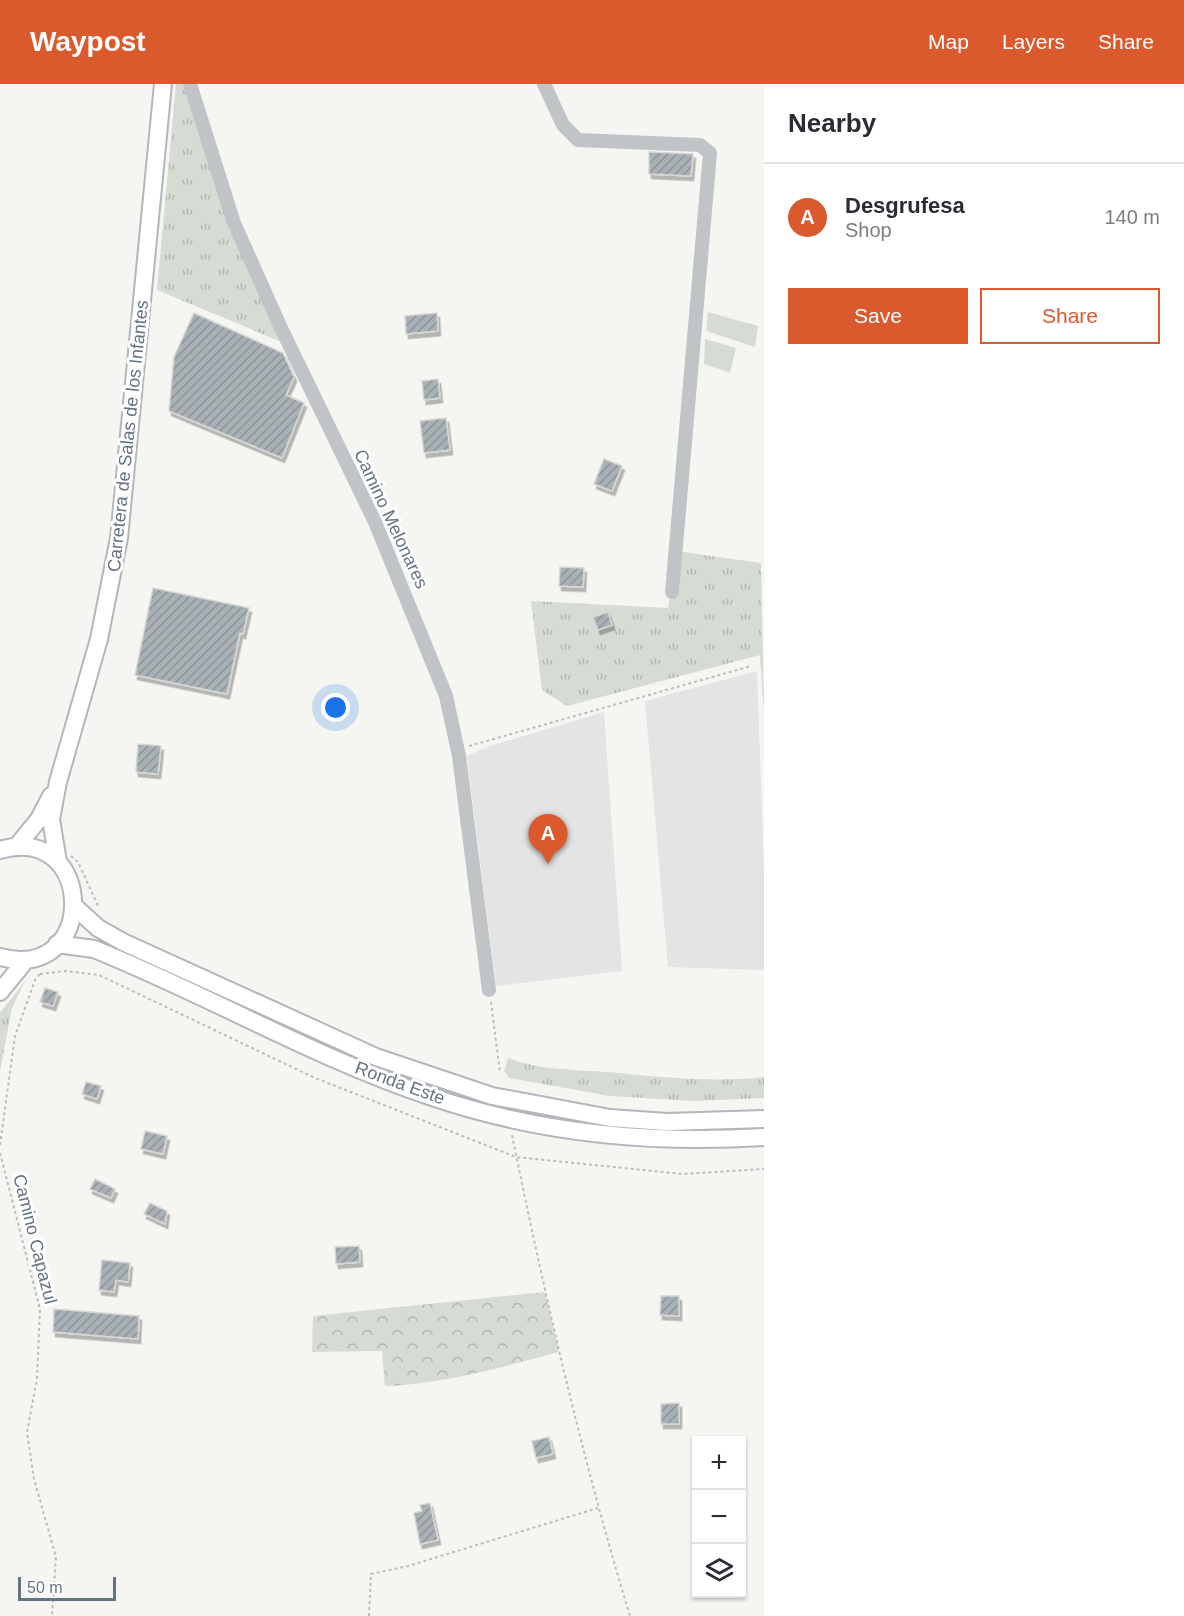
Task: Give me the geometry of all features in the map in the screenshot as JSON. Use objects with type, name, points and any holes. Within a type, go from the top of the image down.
[{"type":"main road","name":"Carretera de Salas de los Infantes","points":[[57,857],[51,819],[58,782],[99,639],[116,561],[163,84]]},
{"type":"main road","name":"Carretera de Salas de los Infantes","points":[[17,846],[39,819],[58,782]]},
{"type":"main road","points":[[0,850],[17,846],[39,850],[57,857],[74,890],[75,907],[70,927],[57,944],[30,959],[0,992]]},
{"type":"main road","name":"Ronda Este","points":[[75,907],[98,928],[123,942],[355,1047],[492,1096],[609,1118],[667,1122],[764,1119]]},
{"type":"main road","name":"Ronda Este","points":[[57,944],[94,949],[110,955],[367,1072],[432,1097],[487,1113],[610,1135],[674,1139],[764,1137]]},
{"type":"main road","points":[[0,957],[30,959]]},
{"type":"street","name":"Camino Melonares","points":[[190,84],[234,223],[406,593],[446,696],[458,749],[489,990]]},
{"type":"street","points":[[544,84],[563,125],[578,140],[700,145],[710,153],[672,592]]},
{"type":"path","points":[[458,749],[751,666]]},
{"type":"path","points":[[57,857],[72,856],[78,862],[92,896],[102,912]]},
{"type":"path","points":[[0,1145],[15,1036],[35,980],[40,974],[30,959]]},
{"type":"path","points":[[489,990],[500,1073]]},
{"type":"path","points":[[512,1132],[535,1250],[598,1508],[630,1616]]},
{"type":"path","name":"Camino Capazul","points":[[0,1153],[40,1309],[37,1379],[27,1432],[34,1479],[56,1557],[52,1616]]},
{"type":"path","points":[[369,1616],[371,1574],[408,1566],[598,1508]]},
{"type":"shaded area","points":[[757,671],[764,869],[764,970],[668,967],[645,701]]},
{"type":"shaded area","points":[[604,712],[622,971],[496,986],[467,756],[490,746]]},
{"type":"green space","points":[[176,84],[186,84],[284,343],[157,290]]},
{"type":"green space","points":[[708,312],[758,326],[755,347],[706,331]]},
{"type":"green space","points":[[705,339],[736,348],[730,373],[704,364]]},
{"type":"green space","points":[[676,551],[761,563],[764,716],[760,655],[567,706],[542,690],[531,601],[668,608]]},
{"type":"green space","points":[[25,981],[12,1008],[0,1071],[0,1013]]},
{"type":"green space","points":[[508,1058],[557,1069],[705,1079],[764,1077],[764,1098],[694,1101],[610,1096],[509,1078],[504,1071]]},
{"type":"green space","points":[[545,1292],[559,1352],[473,1374],[407,1385],[385,1386],[382,1351],[312,1352],[313,1316]]},
{"type":"building","points":[[649,152],[693,154],[691,176],[649,174]]},
{"type":"building","points":[[194,313],[283,353],[294,377],[286,395],[304,403],[282,458],[169,411],[174,357]]},
{"type":"building","points":[[437,313],[438,331],[406,334],[405,316]]},
{"type":"building","points":[[438,379],[440,398],[424,400],[422,381]]},
{"type":"building","points":[[446,418],[450,450],[424,453],[420,421]]},
{"type":"building","points":[[604,459],[622,466],[612,491],[594,484]]},
{"type":"building","points":[[560,567],[584,568],[583,587],[559,586]]},
{"type":"building","points":[[153,588],[249,608],[243,634],[240,633],[227,694],[135,675]]},
{"type":"building","points":[[608,612],[612,625],[598,630],[593,617]]},
{"type":"building","points":[[138,744],[161,746],[158,774],[136,772]]},
{"type":"building","points":[[45,988],[58,992],[53,1006],[40,1002]]},
{"type":"building","points":[[86,1082],[101,1086],[97,1099],[82,1094]]},
{"type":"building","points":[[145,1131],[167,1136],[163,1154],[141,1149]]},
{"type":"building","points":[[95,1179],[115,1189],[111,1198],[90,1189]]},
{"type":"building","points":[[150,1203],[167,1211],[165,1224],[144,1214]]},
{"type":"building","points":[[359,1246],[360,1262],[336,1264],[335,1247]]},
{"type":"building","points":[[102,1260],[130,1263],[128,1282],[116,1280],[114,1292],[99,1290]]},
{"type":"building","points":[[661,1296],[679,1296],[679,1316],[660,1315]]},
{"type":"building","points":[[54,1309],[139,1316],[138,1339],[53,1332]]},
{"type":"building","points":[[679,1403],[679,1424],[661,1424],[661,1404]]},
{"type":"building","points":[[549,1437],[553,1454],[536,1458],[532,1441]]},
{"type":"building","points":[[430,1503],[438,1540],[420,1544],[414,1513],[422,1511],[420,1505]]},
{"type":"place","name":"Desgrufesa","points":[[548,864]]}]
